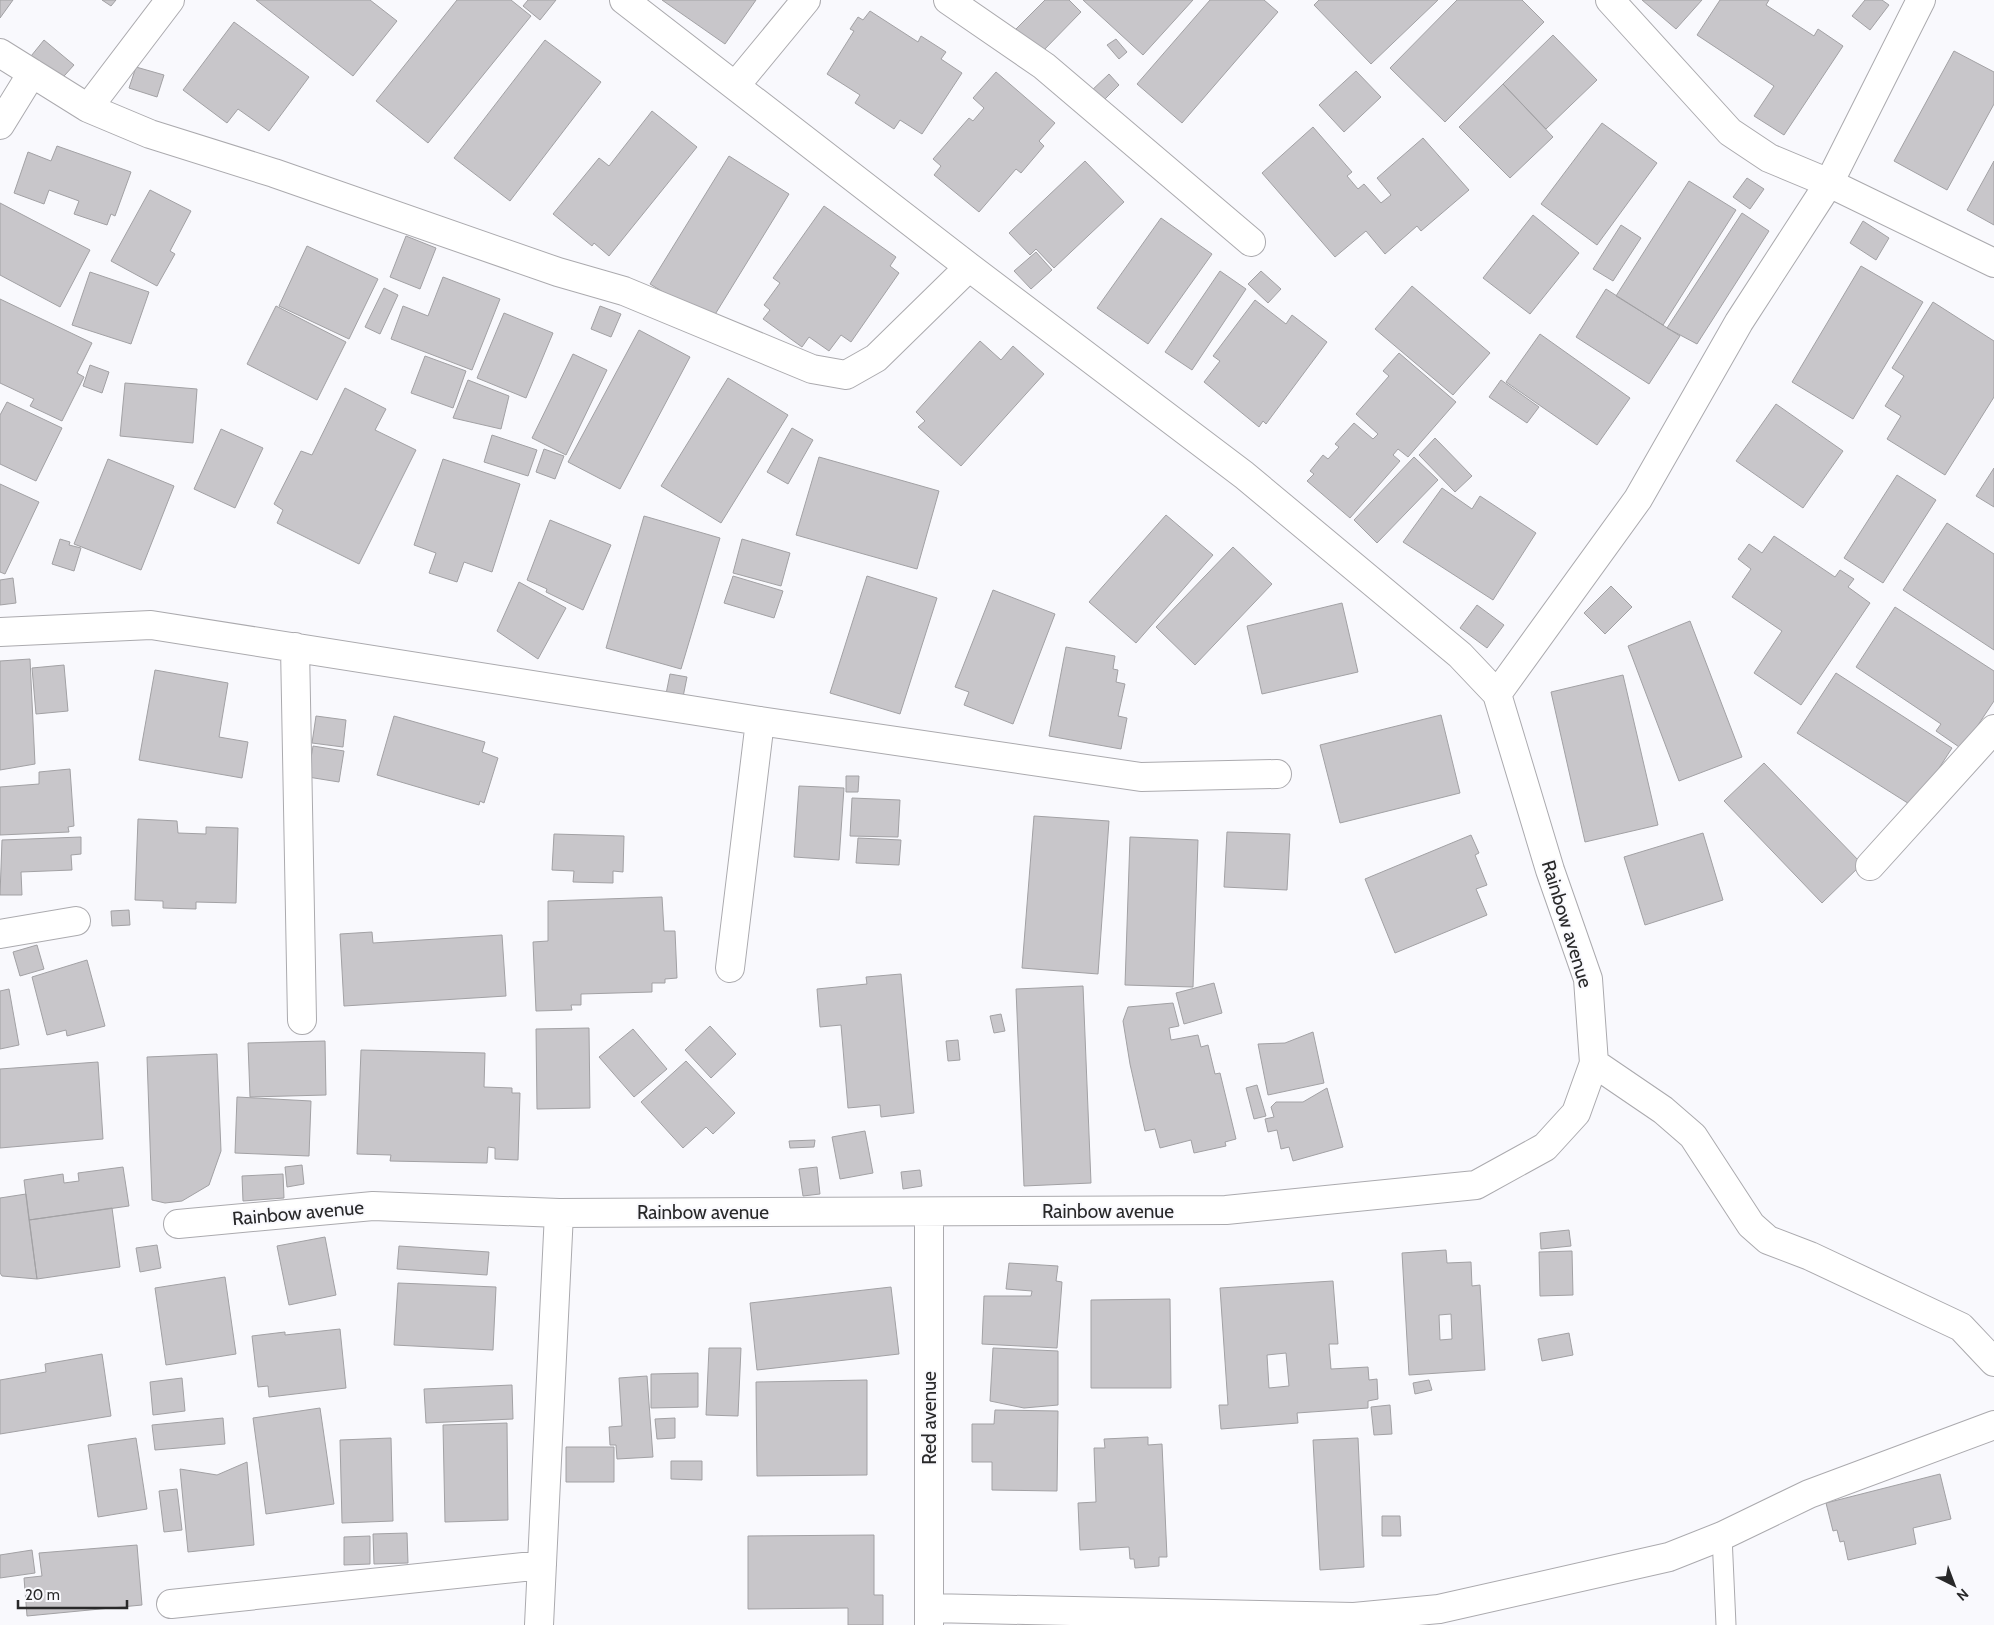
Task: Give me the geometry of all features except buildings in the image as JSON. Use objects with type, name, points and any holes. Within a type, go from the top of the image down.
[{"type":"street","points":[[88,108],[170,0]]},
{"type":"street","points":[[624,0],[969,267],[1244,475],[1460,655],[1498,694],[1638,499],[1739,322],[1829,183],[1921,0]]},
{"type":"street","points":[[736,85],[806,0]]},
{"type":"street","points":[[948,0],[1044,66],[1251,242]]},
{"type":"street","points":[[1610,0],[1730,132],[1769,158],[1829,183],[1994,263]]},
{"type":"street","points":[[0,53],[88,108],[150,134],[274,173],[558,272],[624,291],[812,369],[846,375],[876,358],[969,267]]},
{"type":"street","points":[[0,125],[32,73]]},
{"type":"street","points":[[0,632],[151,625],[760,721],[1141,777],[1277,774]]},
{"type":"street","points":[[295,647],[302,1020]]},
{"type":"street","name":"Rainbow avenue","points":[[178,1224],[373,1206],[559,1213],[1226,1210],[1476,1185],[1546,1147],[1576,1113],[1594,1063],[1588,979],[1550,870],[1498,694]]},
{"type":"street","points":[[730,968],[760,721]]},
{"type":"street","points":[[1870,866],[1994,728]]},
{"type":"street","points":[[0,934],[76,921]]},
{"type":"street","points":[[1594,1063],[1663,1110],[1693,1136],[1751,1225],[1768,1240],[1810,1256],[1961,1327],[1994,1362]]},
{"type":"street","name":"Red avenue","points":[[929,1212],[929,1616]]},
{"type":"street","points":[[539,1625],[559,1213]]},
{"type":"street","points":[[929,1616],[1182,1619],[1354,1617],[1439,1609],[1669,1557],[1722,1536],[1809,1494],[1994,1425]]},
{"type":"street","points":[[170,1604],[542,1564]]},
{"type":"lane","points":[[1722,1536],[1726,1625]]}]
